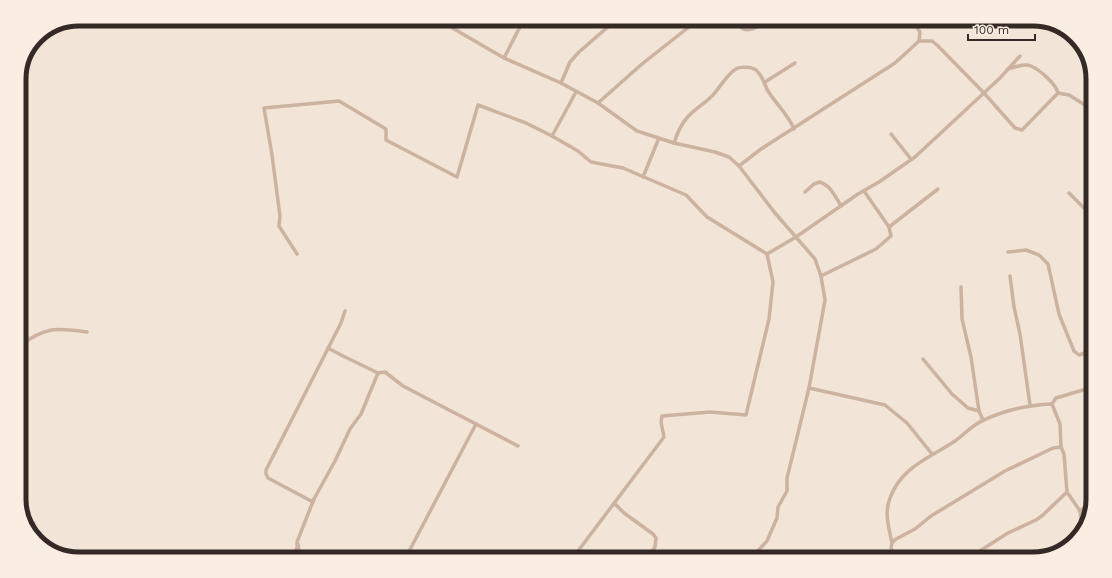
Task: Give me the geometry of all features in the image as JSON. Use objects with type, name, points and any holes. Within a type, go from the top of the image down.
[{"type":"street","points":[[448,26],[504,58],[561,83],[598,103],[637,130],[674,143],[729,157],[739,166],[775,213],[815,259],[821,276],[825,300],[809,388],[787,478],[787,491],[778,507],[777,518],[767,541],[757,552]]},
{"type":"street","points":[[504,58],[520,26]]},
{"type":"street","points":[[561,83],[570,62],[579,52],[609,26]]},
{"type":"street","points":[[598,103],[642,64],[690,26]]},
{"type":"street","points":[[738,26],[741,29],[748,31],[759,26]]},
{"type":"street","points":[[739,166],[895,63],[919,41],[920,32],[916,26]]},
{"type":"street","points":[[919,41],[932,41],[984,93],[1015,128],[1022,130],[1058,93]]},
{"type":"street","points":[[766,254],[796,237],[911,159],[984,93],[1020,56]]},
{"type":"street","points":[[765,82],[795,63]]},
{"type":"street","points":[[1008,68],[1030,66],[1051,81],[1058,93]]},
{"type":"street","points":[[674,143],[680,128],[687,117],[712,97],[731,73],[737,68],[750,67],[756,70],[765,82],[768,91],[784,110],[794,129]]},
{"type":"street","points":[[552,136],[576,92]]},
{"type":"street","points":[[1058,93],[1069,95],[1086,106]]},
{"type":"street","points":[[297,254],[279,226],[280,216],[264,108],[339,101],[386,129],[386,140],[457,177],[478,105],[526,123],[552,136],[578,151],[591,162],[623,168],[686,195],[706,217],[766,254],[773,282],[769,319],[746,415],[710,412],[662,416],[661,422],[664,437],[577,552]]},
{"type":"street","points":[[891,134],[911,159]]},
{"type":"street","points":[[643,177],[659,138]]},
{"type":"street","points":[[805,192],[814,184],[820,182],[826,184],[831,189],[841,206]]},
{"type":"street","points":[[889,227],[938,189]]},
{"type":"street","points":[[821,276],[876,249],[891,236],[889,227],[864,191]]},
{"type":"street","points":[[1069,193],[1086,210]]},
{"type":"street","points":[[1008,252],[1026,250],[1039,255],[1048,264],[1059,314],[1074,351],[1079,356],[1086,353]]},
{"type":"street","points":[[1010,276],[1030,405]]},
{"type":"street","points":[[961,287],[962,319],[971,357],[979,411],[983,420]]},
{"type":"street","points":[[312,502],[268,478],[266,470],[341,322],[345,311]]},
{"type":"street","points":[[26,341],[44,331],[59,328],[87,332]]},
{"type":"street","points":[[328,348],[378,373],[385,372],[403,386],[518,446]]},
{"type":"street","points":[[923,359],[952,394],[968,408],[979,411]]},
{"type":"street","points":[[303,552],[299,550],[298,544],[296,545],[312,502],[335,461],[350,429],[361,414],[378,373]]},
{"type":"street","points":[[809,388],[885,405],[907,423],[932,454]]},
{"type":"street","points":[[1052,404],[1056,398],[1086,389]]},
{"type":"street","points":[[893,552],[887,520],[890,498],[902,475],[932,454],[954,442],[983,420],[1030,405],[1052,404]]},
{"type":"street","points":[[1052,404],[1060,424],[1061,447],[1064,454],[1067,492],[1080,511],[1081,521]]},
{"type":"street","points":[[409,552],[476,424]]},
{"type":"street","points":[[892,543],[896,538],[920,526],[931,516],[1005,471],[1053,448],[1061,447]]},
{"type":"street","points":[[979,552],[1008,533],[1036,520],[1067,492]]},
{"type":"street","points":[[614,503],[624,513],[653,534],[656,538],[655,547],[651,552]]},
{"type":"street","points":[[1080,511],[1086,506]]},
{"type":"street","points":[[295,552],[298,544]]}]
